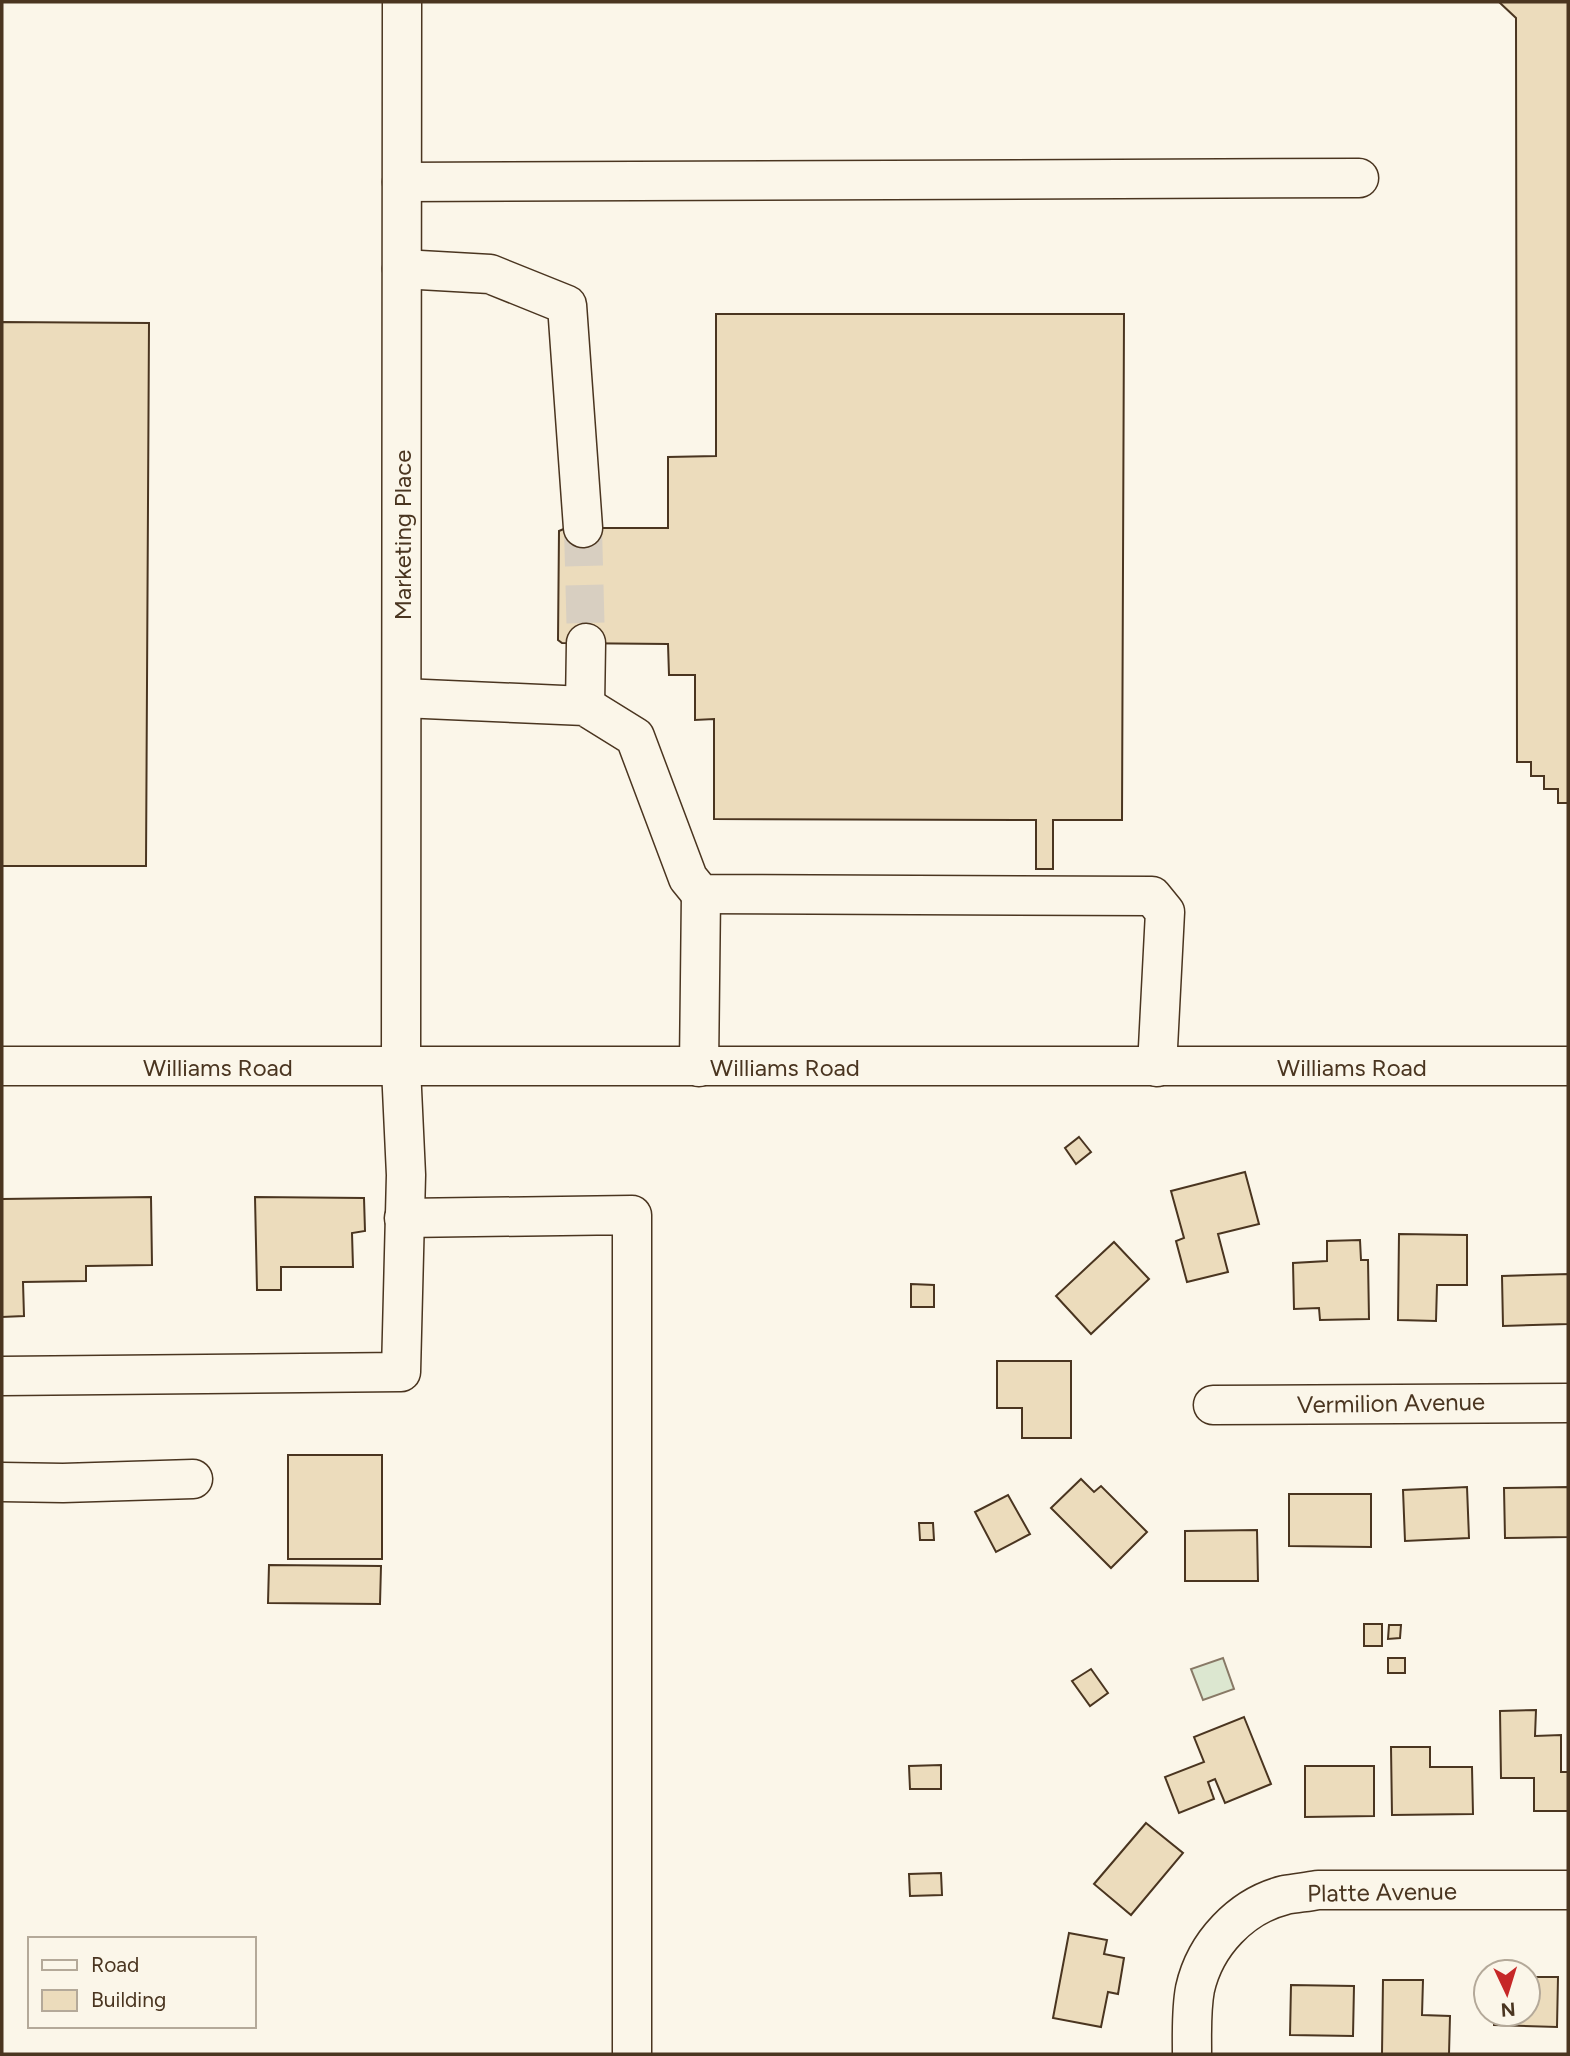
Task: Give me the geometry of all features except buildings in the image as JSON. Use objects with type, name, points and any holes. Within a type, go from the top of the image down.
[{"type":"street","name":"Marketing Place","points":[[2,1376],[401,1372],[406,1175],[401,1068],[402,2]]},
{"type":"street","points":[[402,182],[1359,178]]},
{"type":"street","points":[[402,269],[490,274],[567,305],[583,528]]},
{"type":"street","points":[[585,706],[586,643]]},
{"type":"street","points":[[402,698],[585,706],[635,737],[688,878],[702,894],[699,1067]]},
{"type":"street","points":[[702,894],[1152,896],[1165,912],[1157,1067]]},
{"type":"street","name":"Williams Road","points":[[2,1066],[1568,1066]]},
{"type":"street","points":[[404,1217],[632,1215],[632,2054]]},
{"type":"street","name":"Vermilion Avenue","points":[[1213,1405],[1568,1403]]},
{"type":"street","points":[[2,1482],[193,1479]]},
{"type":"street","name":"Platte Avenue","points":[[1192,2054],[1195,1989],[1202,1966],[1213,1946],[1228,1928],[1258,1905],[1284,1895],[1318,1890],[1568,1890]]},
{"type":"green space","points":[[1223,1658],[1234,1689],[1203,1700],[1191,1669]]},
{"type":"tunnel","points":[[583,528],[586,643]]}]
